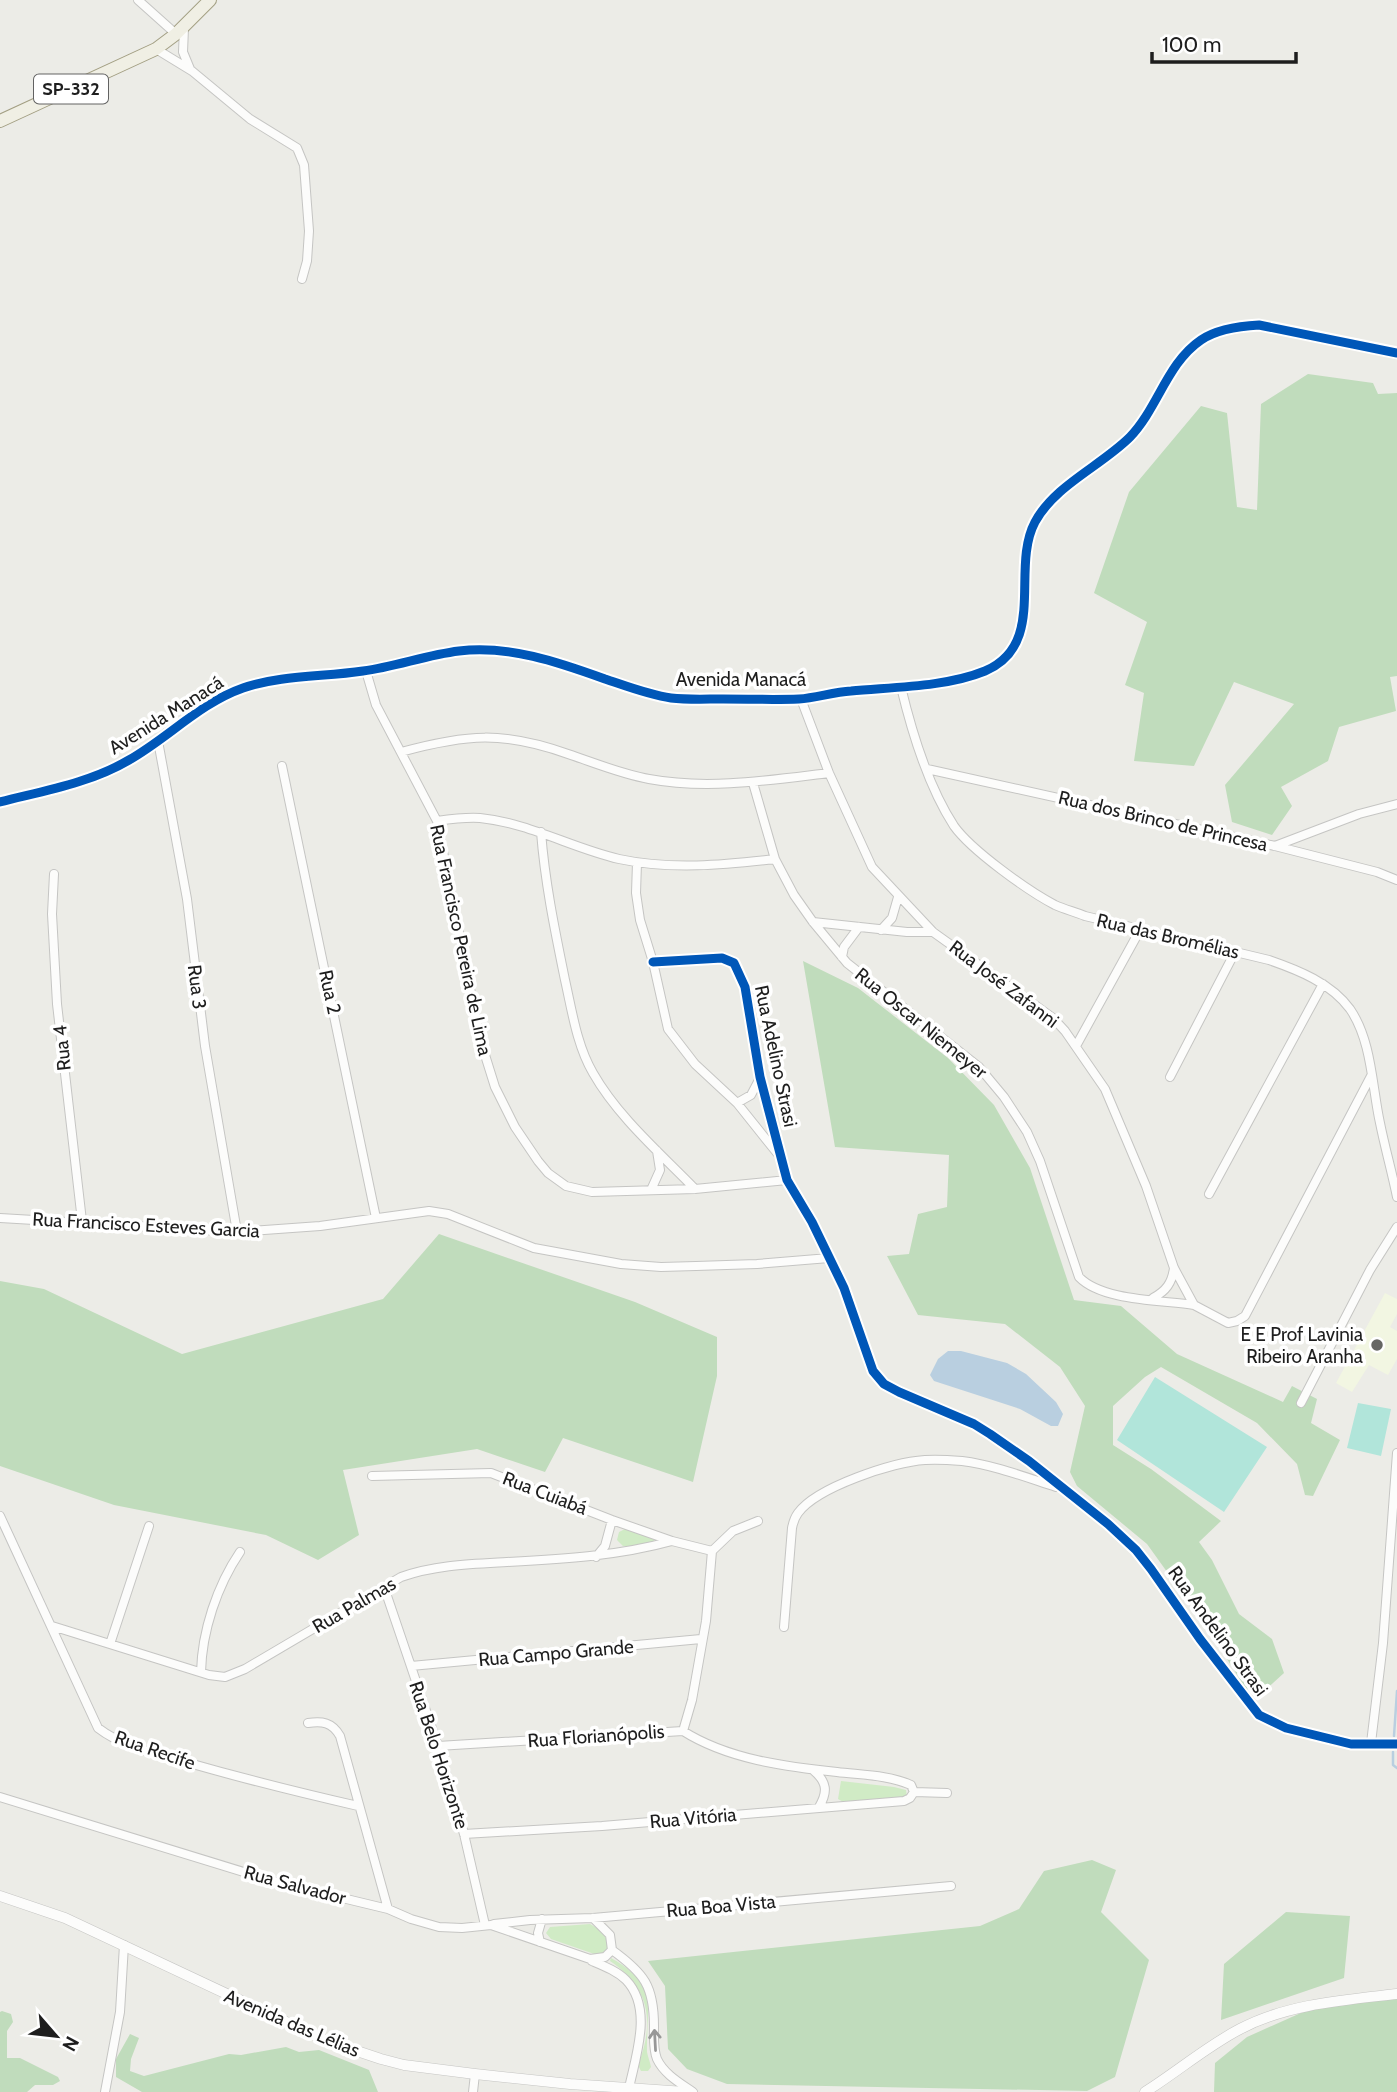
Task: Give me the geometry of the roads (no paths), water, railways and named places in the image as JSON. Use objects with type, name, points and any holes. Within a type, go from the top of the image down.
[{"type":"main road","name":"SP-332","points":[[0,121],[156,49],[210,0]]},
{"type":"street","points":[[138,0],[180,30],[183,52],[192,71]]},
{"type":"street","points":[[156,49],[192,71],[250,119],[297,148],[303,164],[309,231],[307,261],[302,279]]},
{"type":"street","name":"Avenida Manacá","points":[[0,802],[104,773],[158,741],[220,698],[246,687],[366,671],[427,656],[462,651],[515,653],[554,662],[670,698],[801,699],[847,691],[901,687],[983,672],[998,664],[1014,647],[1022,624],[1031,533],[1038,518],[1065,490],[1130,436],[1149,413],[1189,349],[1204,337],[1242,326],[1259,325],[1397,354]]},
{"type":"street","name":"Rua Francisco Pereira de Lima","points":[[366,671],[376,705],[437,821],[480,1039],[495,1087],[515,1127],[548,1172],[566,1186],[592,1192],[695,1189],[787,1180]]},
{"type":"street","name":"Rua das Bromélias","points":[[901,687],[927,769],[955,827],[1002,869],[1056,905],[1085,916],[1290,967],[1323,984],[1340,998],[1351,1010],[1366,1049],[1397,1197]]},
{"type":"street","name":"Rua José Zafanni","points":[[801,699],[872,867],[933,932],[1036,1005],[1059,1025],[1105,1089],[1146,1186],[1174,1268],[1194,1305]]},
{"type":"street","points":[[401,752],[460,737],[508,738],[543,746],[611,769],[667,782],[753,782],[830,773]]},
{"type":"street","name":"Rua 3","points":[[158,741],[187,899],[205,1046],[237,1232]]},
{"type":"street","name":"Rua 2","points":[[282,766],[376,1218]]},
{"type":"street","name":"Rua dos Brinco de Princesa","points":[[927,769],[1275,846],[1397,880]]},
{"type":"street","name":"Rua Oscar Niemeyer","points":[[753,782],[775,859],[794,895],[813,922],[842,957],[979,1067],[1004,1097],[1027,1132],[1040,1161],[1079,1277],[1089,1285],[1108,1293],[1194,1305]]},
{"type":"street","points":[[1275,846],[1359,814],[1397,804]]},
{"type":"street","points":[[437,821],[479,818],[523,827],[636,863],[723,865],[775,859]]},
{"type":"street","points":[[541,832],[550,915],[582,1048],[593,1073],[623,1114],[695,1189]]},
{"type":"street","points":[[636,863],[636,893],[640,920],[653,962],[668,1029],[695,1064],[737,1103],[780,1156]]},
{"type":"street","name":"Rua 4","points":[[54,874],[52,914],[57,1004],[82,1221]]},
{"type":"street","points":[[881,930],[892,918],[898,897]]},
{"type":"street","points":[[813,922],[881,930],[933,932]]},
{"type":"street","points":[[842,957],[844,947],[859,927]]},
{"type":"street","points":[[1076,1046],[1140,930]]},
{"type":"street","points":[[1170,1077],[1235,952]]},
{"type":"street","name":"Rua Adelino Strasi","points":[[653,962],[722,958],[734,963],[745,987],[760,1077],[787,1180],[829,1258]]},
{"type":"street","points":[[1209,1194],[1323,984]]},
{"type":"street","points":[[1194,1305],[1228,1323],[1241,1319],[1248,1312],[1371,1076]]},
{"type":"street","points":[[737,1103],[754,1091],[760,1077]]},
{"type":"street","points":[[650,1190],[660,1170],[656,1148]]},
{"type":"street","name":"Rua Francisco Esteves Garcia","points":[[0,1218],[237,1232],[320,1226],[438,1212],[534,1248],[586,1259],[642,1266],[757,1265],[829,1258]]},
{"type":"street","points":[[1301,1404],[1370,1270],[1397,1227]]},
{"type":"street","name":"Rua Andelino Strasi","points":[[829,1258],[844,1288],[873,1371],[879,1380],[974,1424],[1029,1461],[1108,1524],[1136,1550],[1259,1715],[1286,1728],[1331,1740],[1351,1744],[1397,1744]]},
{"type":"street","points":[[1152,1299],[1167,1289],[1174,1268]]},
{"type":"street","points":[[1371,1743],[1397,1453]]},
{"type":"street","points":[[784,1627],[794,1520],[815,1498],[834,1487],[885,1469],[924,1460],[981,1465],[1062,1489]]},
{"type":"street","name":"Rua Cuiabá","points":[[372,1476],[491,1473],[612,1520],[672,1541],[712,1551]]},
{"type":"street","name":"Rua Recife","points":[[0,1516],[95,1724],[106,1734],[136,1747],[220,1772],[358,1806]]},
{"type":"street","points":[[596,1557],[605,1546],[612,1520]]},
{"type":"street","points":[[683,1731],[692,1700],[708,1598],[712,1551],[733,1531],[758,1521]]},
{"type":"street","points":[[110,1644],[149,1526]]},
{"type":"street","name":"Rua Palmas","points":[[52,1626],[218,1677],[232,1675],[412,1573],[440,1567],[596,1557],[672,1541]]},
{"type":"street","points":[[201,1672],[203,1648],[221,1585],[240,1552]]},
{"type":"street","name":"Rua Belo Horizonte","points":[[384,1587],[438,1746],[488,1925]]},
{"type":"street","name":"Rua Campo Grande","points":[[411,1666],[701,1639]]},
{"type":"street","points":[[308,1723],[328,1724],[340,1736],[388,1909]]},
{"type":"street","name":"Rua Florianópolis","points":[[438,1746],[683,1731],[702,1743],[730,1752],[812,1770],[890,1779],[904,1782],[913,1790]]},
{"type":"street","points":[[812,1770],[824,1780],[824,1797],[819,1807]]},
{"type":"street","points":[[913,1790],[947,1793]]},
{"type":"street","name":"Rua Vitória","points":[[464,1834],[602,1826],[904,1801],[910,1798],[913,1790]]},
{"type":"street","name":"Rua Salvador","points":[[0,1797],[276,1882],[388,1909],[439,1927],[488,1925],[590,1959],[621,1975],[637,1997],[641,2018],[638,2048],[629,2088]]},
{"type":"street","name":"Rua Boa Vista","points":[[488,1925],[951,1886]]},
{"type":"street","name":"Avenida das Lélias","points":[[0,1896],[33,1906],[124,1945],[187,1977],[354,2051],[404,2065],[475,2074],[685,2092]]},
{"type":"street","points":[[593,1918],[610,1936],[612,1950],[643,1975],[654,2005],[656,2055],[670,2075],[693,2092]]},
{"type":"street","points":[[540,1941],[538,1933],[542,1919]]},
{"type":"street","points":[[105,2092],[120,2012],[124,1945]]},
{"type":"street","points":[[590,1959],[605,1957],[612,1950]]},
{"type":"street","points":[[1145,2092],[1223,2038],[1256,2021],[1286,2011],[1347,1999],[1397,1994]]},
{"type":"street","points":[[472,2092],[475,2074]]},
{"type":"waterway","points":[[1394,1736],[1397,1691]]},
{"type":"waterway","points":[[1393,1752],[1393,1765],[1397,1768]]},
{"type":"place","name":"E E Prof Lavinia Ribeiro Aranha","points":[[1377,1345]]}]
